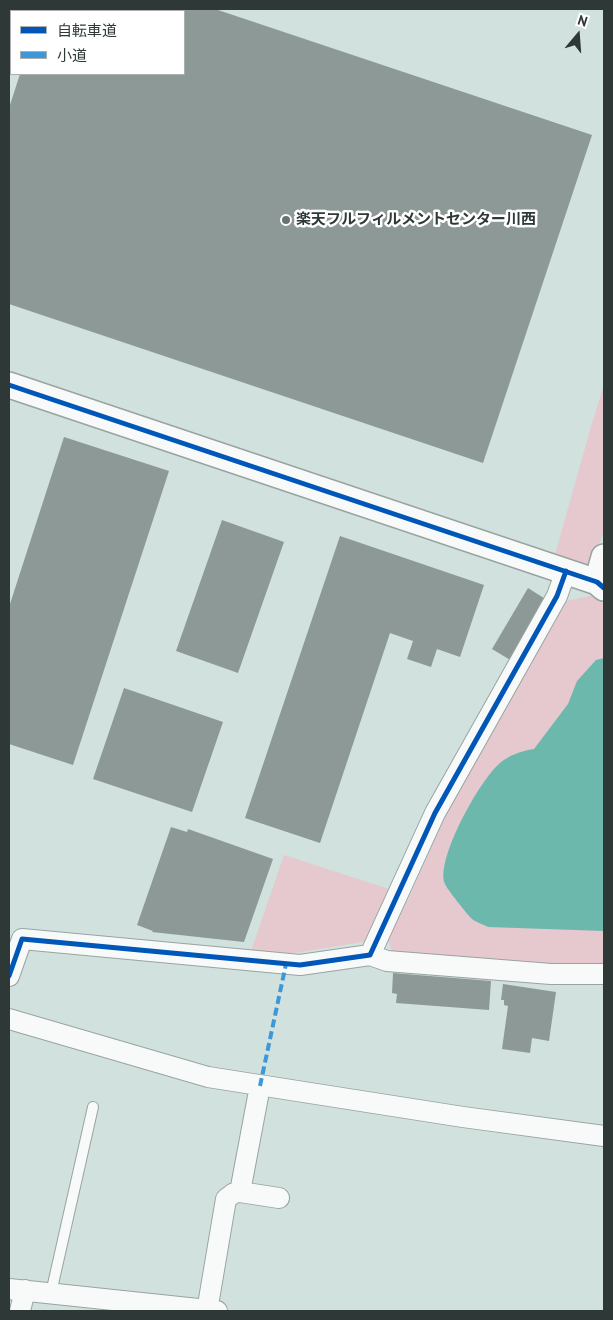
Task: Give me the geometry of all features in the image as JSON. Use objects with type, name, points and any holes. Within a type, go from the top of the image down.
[{"type":"street","points":[[9,385],[566,571],[601,585],[604,557]]},
{"type":"street","points":[[370,955],[435,813],[557,596],[566,571]]},
{"type":"street","points":[[9,976],[22,939],[300,965],[370,955],[396,962],[551,974],[604,974]]},
{"type":"street","points":[[9,1020],[208,1077],[463,1117],[604,1136]]},
{"type":"street","points":[[240,1192],[260,1086]]},
{"type":"street","points":[[20,1311],[17,1289],[211,1311],[226,1200],[234,1193],[240,1192],[279,1198]]},
{"type":"lane","points":[[51,1293],[93,1107]]},
{"type":"shaded area","points":[[604,385],[604,529],[592,570],[554,558]]},
{"type":"shaded area","points":[[594,595],[604,604],[604,965],[395,960],[387,936],[409,898],[451,803],[567,601]]},
{"type":"shaded area","points":[[604,658],[604,931],[488,927],[471,918],[445,884],[444,873],[447,857],[461,821],[481,786],[491,773],[499,764],[511,756],[534,749],[568,704],[577,681],[596,660]]},
{"type":"shaded area","points":[[284,855],[389,889],[369,941],[282,955],[250,954]]},
{"type":"building","name":"楽天フルフィルメントセンター川西","points":[[215,9],[592,135],[483,463],[9,304],[9,108],[20,75],[185,75],[185,10],[42,10]]},
{"type":"building","points":[[64,437],[169,471],[73,765],[9,744],[9,607]]},
{"type":"building","points":[[222,520],[284,542],[238,673],[176,651]]},
{"type":"building","points":[[340,536],[484,585],[460,657],[437,649],[431,667],[407,659],[413,641],[390,633],[320,843],[245,818]]},
{"type":"building","points":[[528,588],[547,600],[512,661],[492,649]]},
{"type":"building","points":[[124,688],[223,722],[192,812],[93,779]]},
{"type":"building","points":[[171,827],[187,832],[188,829],[273,859],[244,942],[152,932],[137,925]]},
{"type":"building","points":[[393,973],[491,981],[489,1010],[396,1003],[397,994],[392,993]]},
{"type":"building","points":[[503,984],[556,992],[549,1041],[532,1038],[530,1053],[502,1049],[508,1006],[504,1005],[504,1000],[501,1000]]},
{"type":"marked path","points":[[260,1086],[286,964]]},
{"type":"cycle path","points":[[9,385],[597,582],[604,588]]},
{"type":"cycle path","points":[[9,976],[22,939],[300,965],[370,955],[435,813],[557,596],[566,571]]},
{"type":"place","name":"楽天フルフィルメントセンター川西","points":[[286,220]]}]
